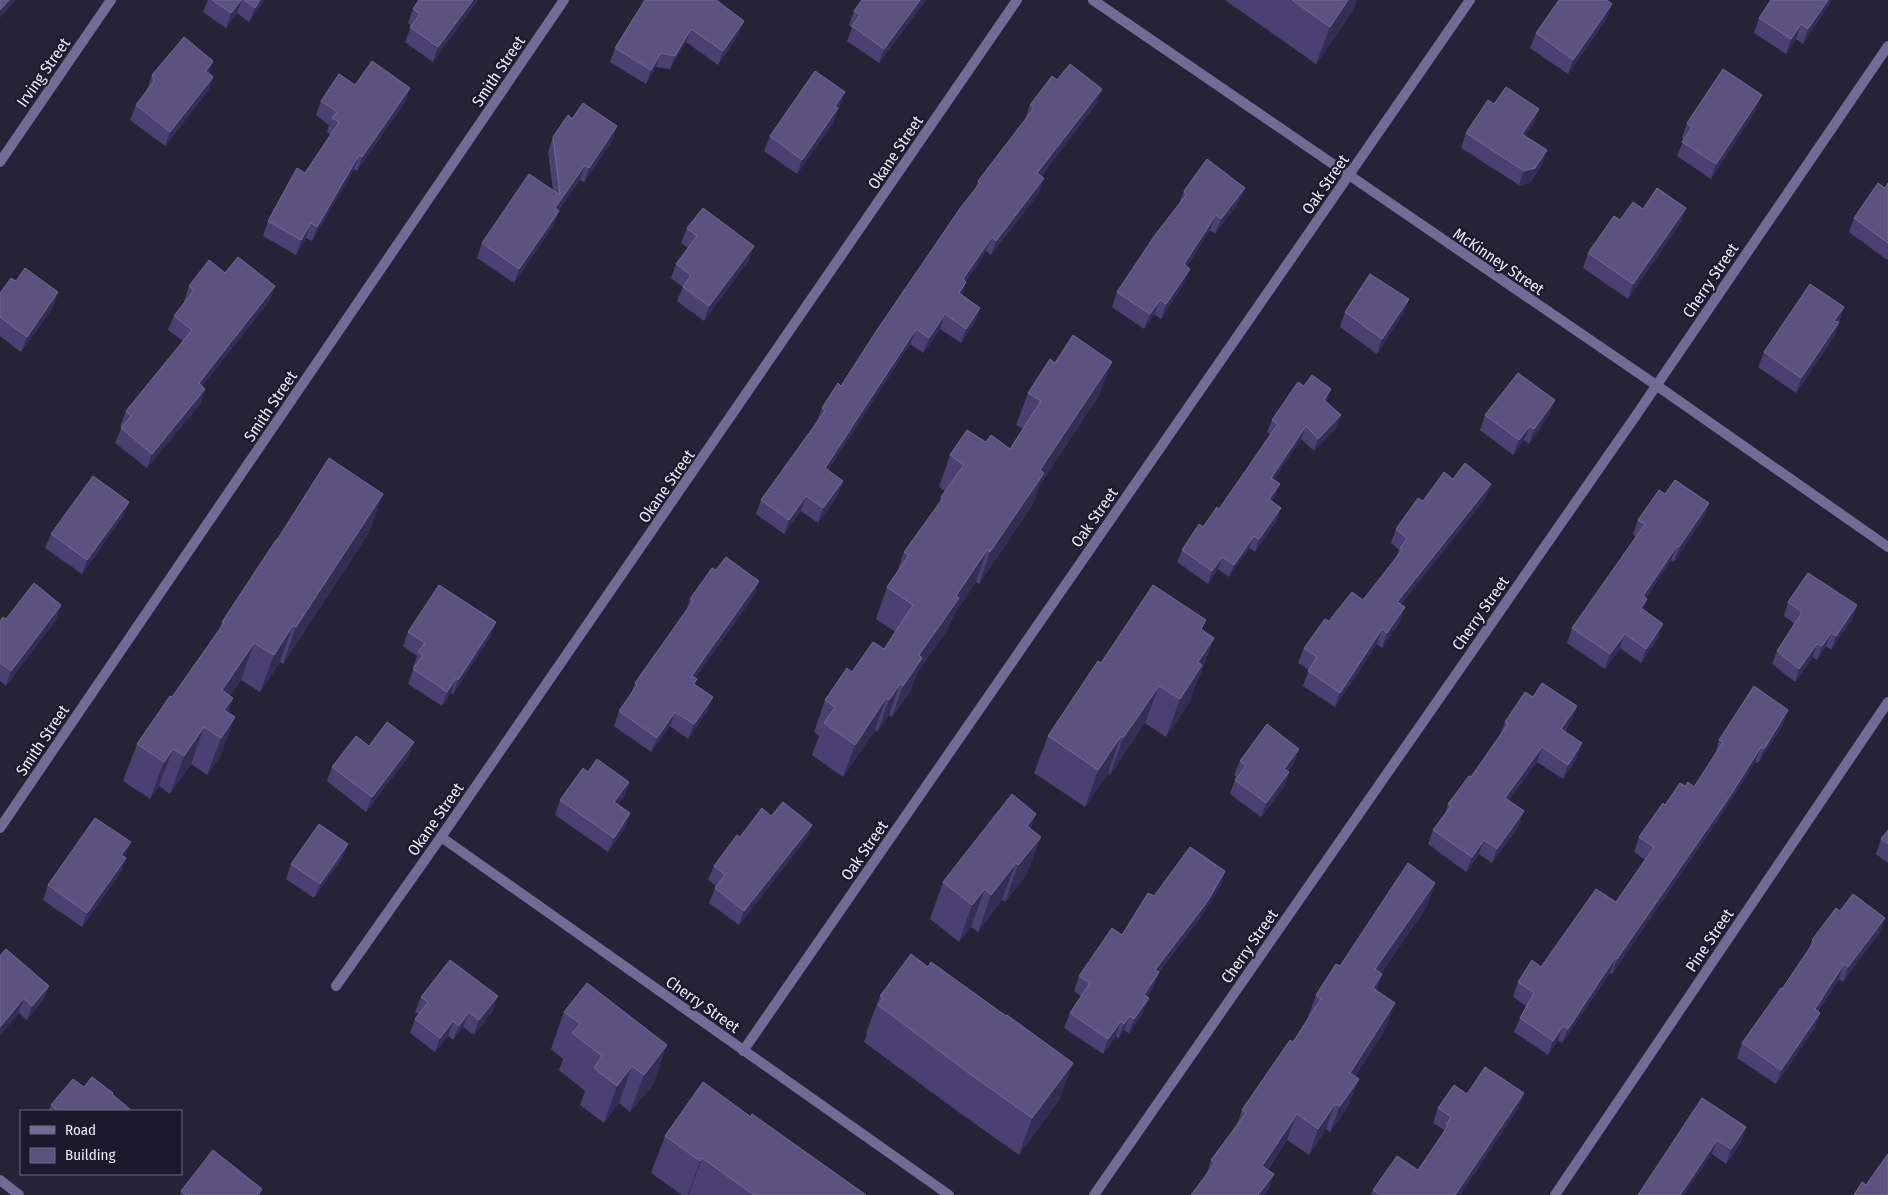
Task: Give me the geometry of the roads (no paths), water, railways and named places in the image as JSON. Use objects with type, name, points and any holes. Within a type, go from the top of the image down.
[{"type":"street","name":"Irving Street","points":[[0,162],[111,0]]},
{"type":"street","name":"Smith Street","points":[[0,828],[564,0]]},
{"type":"street","name":"Okane Street","points":[[336,986],[441,837],[1017,0]]},
{"type":"street","name":"McKinney Street","points":[[1093,0],[1656,385],[1888,547]]},
{"type":"street","name":"Oak Street","points":[[743,1051],[1470,0]]},
{"type":"street","name":"Cherry Street","points":[[1094,1195],[1656,385],[1888,46]]},
{"type":"street","name":"Pine Street","points":[[1555,1195],[1888,702]]},
{"type":"street","name":"Cherry Street","points":[[441,837],[949,1195]]},
{"type":"street","points":[[0,1180],[18,1195]]}]
